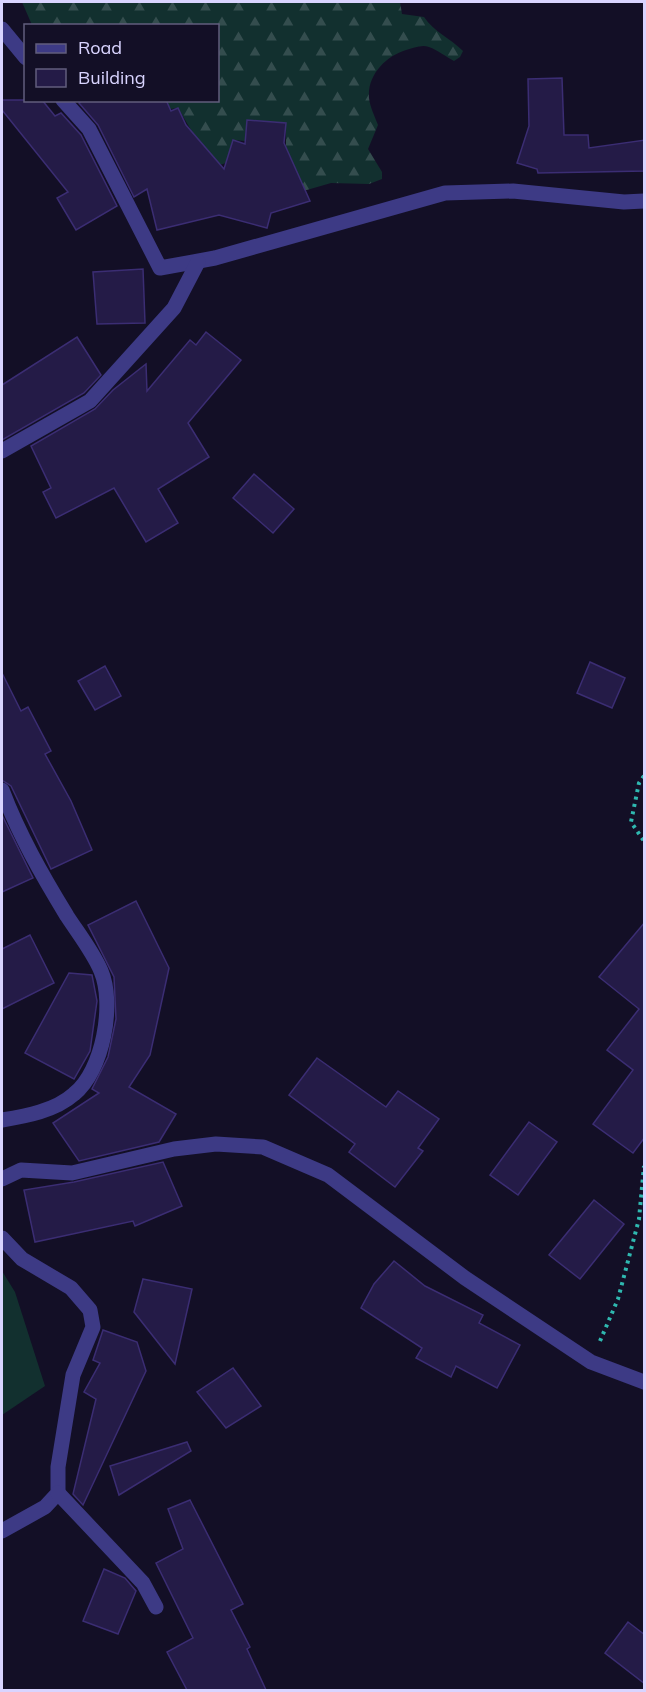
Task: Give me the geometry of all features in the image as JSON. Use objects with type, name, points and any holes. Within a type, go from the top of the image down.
[{"type":"street","points":[[2,29],[24,56]]},
{"type":"street","points":[[65,102],[88,129],[160,268],[198,262],[445,194],[513,191],[624,202],[645,201]]},
{"type":"street","points":[[2,451],[90,401],[174,308],[198,262]]},
{"type":"street","points":[[2,790],[18,832],[101,971],[107,1016],[102,1044],[84,1085],[73,1096],[51,1108],[22,1117],[2,1120]]},
{"type":"street","points":[[3,1177],[21,1170],[72,1173],[174,1149],[216,1144],[263,1147],[328,1175],[465,1278],[591,1362],[645,1382]]},
{"type":"street","points":[[2,1238],[22,1259],[71,1288],[90,1310],[93,1327],[74,1375],[58,1467],[58,1493],[45,1507],[2,1531]]},
{"type":"street","points":[[58,1493],[143,1584],[156,1607]]},
{"type":"path","points":[[645,776],[639,783],[631,822],[645,841]]},
{"type":"path","points":[[591,1362],[618,1299],[639,1219],[645,1166]]},
{"type":"green space","points":[[22,2],[400,2],[402,14],[424,17],[432,27],[463,51],[454,61],[429,47],[415,47],[392,57],[375,74],[369,90],[369,98],[378,125],[368,149],[382,172],[382,179],[369,184],[331,183],[286,196],[286,123],[247,120],[245,141],[233,140],[226,163],[213,167],[178,108],[170,109],[166,102],[219,102],[219,24],[32,24]]},
{"type":"green space","points":[[2,1271],[15,1292],[45,1386],[2,1415]]},
{"type":"building","points":[[562,78],[564,135],[588,135],[589,148],[645,140],[645,171],[538,173],[537,169],[517,163],[529,126],[528,79]]},
{"type":"building","points":[[2,100],[24,100],[24,102],[44,102],[55,116],[61,113],[81,135],[117,206],[76,230],[57,198],[68,192],[2,110]]},
{"type":"building","points":[[167,102],[171,111],[178,108],[186,125],[224,169],[233,140],[245,144],[247,120],[286,123],[284,143],[310,201],[271,213],[267,228],[219,215],[157,230],[147,189],[134,197],[98,125],[79,103]]},
{"type":"building","points":[[143,269],[145,323],[97,324],[93,272]]},
{"type":"building","points":[[206,332],[241,360],[188,423],[209,457],[158,489],[178,523],[146,542],[114,488],[56,518],[43,492],[51,488],[31,446],[95,409],[113,390],[146,364],[147,391],[190,340],[196,345]]},
{"type":"building","points":[[77,337],[101,375],[84,393],[2,440],[2,385]]},
{"type":"building","points":[[254,474],[294,509],[273,533],[233,498]]},
{"type":"building","points":[[590,662],[625,678],[612,708],[577,693]]},
{"type":"building","points":[[105,666],[121,696],[95,710],[78,681]]},
{"type":"building","points":[[2,673],[21,711],[28,707],[51,751],[45,754],[71,801],[92,850],[51,869],[11,786],[2,780]]},
{"type":"building","points":[[2,815],[33,878],[2,892]]},
{"type":"building","points":[[136,901],[169,968],[150,1055],[129,1087],[176,1114],[159,1142],[79,1161],[53,1123],[99,1093],[92,1089],[108,1057],[116,1019],[114,977],[88,925]]},
{"type":"building","points":[[645,922],[645,1137],[633,1153],[593,1124],[633,1070],[607,1050],[639,1009],[599,977]]},
{"type":"building","points":[[30,935],[54,983],[2,1009],[2,949]]},
{"type":"building","points":[[69,973],[92,975],[97,1001],[90,1051],[74,1079],[25,1053]]},
{"type":"building","points":[[317,1058],[386,1107],[398,1091],[439,1119],[418,1148],[423,1151],[395,1187],[349,1152],[355,1144],[289,1095]]},
{"type":"building","points":[[529,1122],[557,1142],[518,1195],[490,1175]]},
{"type":"building","points":[[163,1162],[182,1206],[135,1226],[133,1221],[35,1242],[24,1190],[74,1182]]},
{"type":"building","points":[[594,1200],[624,1224],[580,1279],[549,1255]]},
{"type":"building","points":[[394,1261],[425,1286],[483,1315],[479,1323],[520,1345],[497,1388],[456,1366],[451,1377],[416,1358],[422,1348],[361,1308],[374,1284]]},
{"type":"building","points":[[143,1279],[192,1289],[175,1364],[134,1312]]},
{"type":"building","points":[[103,1330],[137,1342],[146,1371],[83,1505],[73,1494],[96,1399],[84,1392],[100,1363],[93,1360]]},
{"type":"building","points":[[233,1368],[261,1406],[226,1428],[197,1392]]},
{"type":"building","points":[[187,1442],[191,1451],[119,1495],[110,1466]]},
{"type":"building","points":[[190,1500],[243,1604],[231,1610],[250,1647],[247,1649],[266,1690],[187,1690],[167,1652],[193,1638],[156,1563],[183,1549],[168,1509]]},
{"type":"building","points":[[104,1569],[125,1578],[136,1591],[118,1634],[83,1621]]},
{"type":"building","points":[[628,1622],[645,1635],[645,1684],[605,1653]]}]
